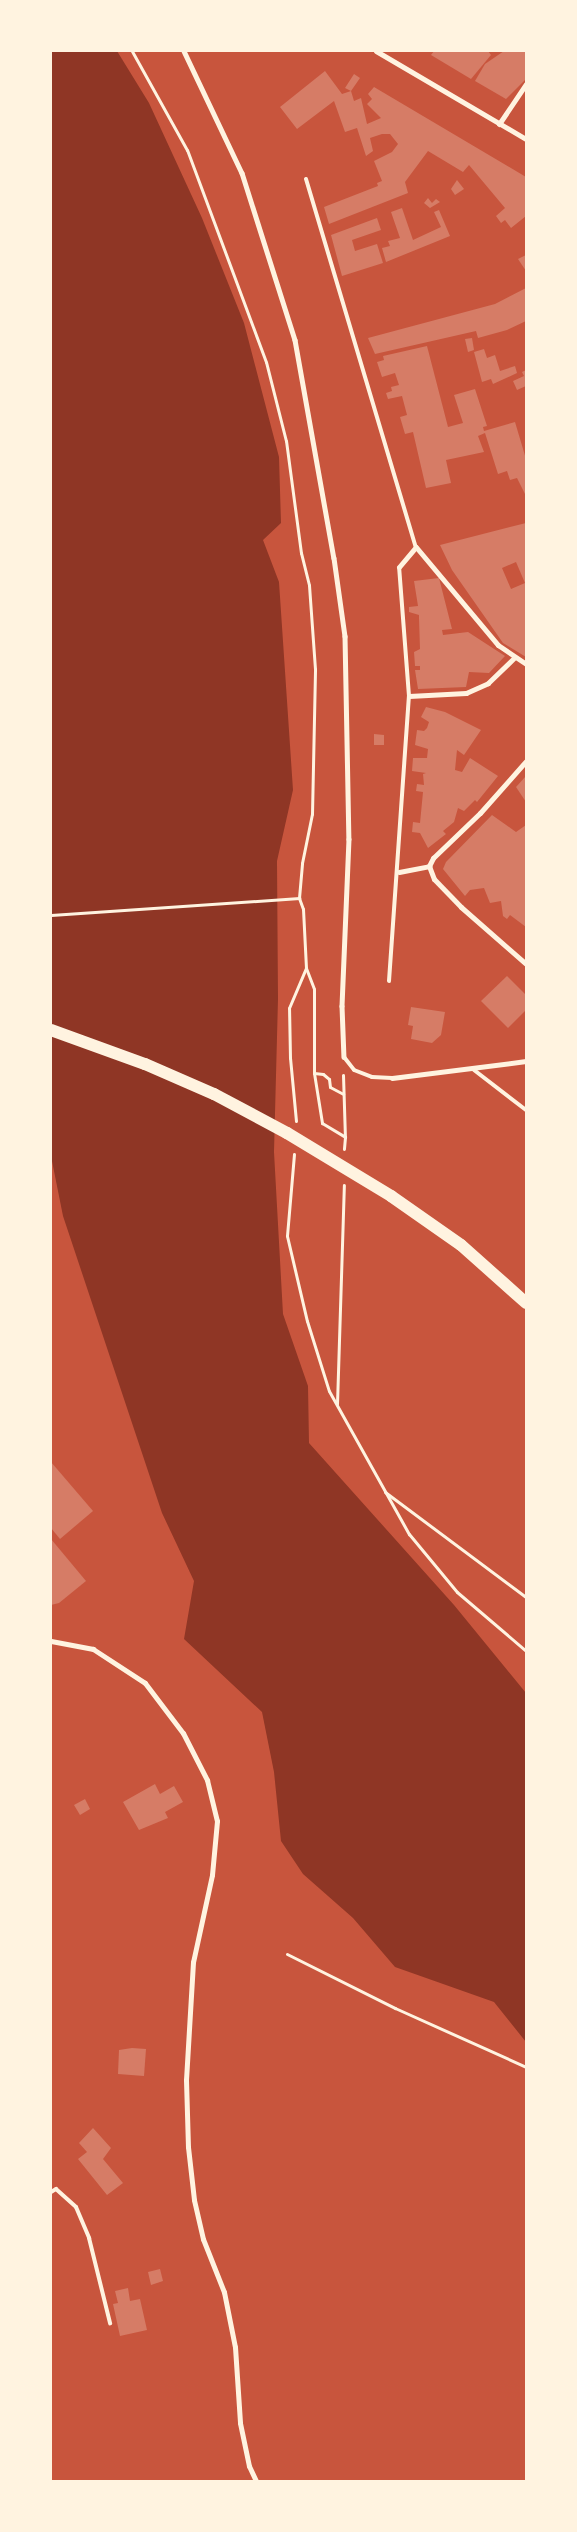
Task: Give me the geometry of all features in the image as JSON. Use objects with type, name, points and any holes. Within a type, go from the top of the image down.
[{"type":"main road","points":[[51,1030],[145,1064],[214,1094],[391,1196],[461,1245],[526,1303]]},
{"type":"street","points":[[184,51],[242,173],[295,340],[333,548],[346,655],[349,839],[342,1006],[344,1057]]},
{"type":"street","points":[[376,51],[526,139]]},
{"type":"street","points":[[499,124],[526,84]]},
{"type":"street","points":[[399,567],[416,547],[498,645],[526,664]]},
{"type":"street","points":[[409,696],[466,693],[488,683],[515,657]]},
{"type":"street","points":[[526,761],[480,813],[433,858],[429,866],[434,879],[461,907],[526,964]]},
{"type":"street","points":[[399,872],[429,866]]},
{"type":"street","points":[[392,1078],[474,1070],[526,1061]]},
{"type":"street","points":[[51,1640],[93,1649],[145,1683],[183,1733],[207,1780],[217,1821],[212,1875],[193,1962],[186,2080],[188,2147],[194,2200],[203,2239],[224,2292],[235,2347],[240,2423],[249,2466],[256,2481]]},
{"type":"lane","points":[[306,179],[416,547]]},
{"type":"lane","points":[[389,981],[399,872],[409,696],[399,567]]},
{"type":"lane","points":[[344,1057],[354,1070],[372,1077],[392,1078]]},
{"type":"lane","points":[[474,1070],[526,1110]]},
{"type":"lane","points":[[51,2192],[56,2189],[76,2207],[89,2238],[110,2323]]},
{"type":"path","points":[[51,915],[299,898],[302,863],[312,814],[315,669],[309,585],[301,553],[286,440],[266,362],[187,150],[132,51]]},
{"type":"path","points":[[296,1126],[289,1008],[306,968]]},
{"type":"path","points":[[344,1057],[345,1137]]},
{"type":"path","points":[[314,1073],[324,1074],[329,1079],[330,1087],[343,1094]]},
{"type":"path","points":[[294,1146],[287,1236],[307,1321],[329,1391],[382,1490],[409,1534],[457,1592],[526,1651]]},
{"type":"path","points":[[382,1490],[526,1596]]},
{"type":"path","points":[[287,1954],[395,2008],[526,2067]]},
{"type":"shaded area","points":[[51,51],[117,51],[149,103],[202,218],[244,323],[279,457],[281,523],[263,540],[279,582],[293,790],[277,861],[278,999],[274,1152],[283,1314],[308,1386],[309,1443],[454,1605],[526,1693],[526,2042],[494,2002],[395,1967],[353,1918],[303,1874],[281,1841],[274,1772],[262,1712],[184,1639],[194,1581],[162,1513],[63,1216],[51,1156]]},
{"type":"building","points":[[434,51],[488,51],[491,55],[471,79],[431,55]]},
{"type":"building","points":[[504,51],[526,52],[526,79],[506,99],[475,81],[485,64]]},
{"type":"building","points":[[325,71],[342,94],[351,91],[354,101],[361,98],[367,124],[381,118],[367,104],[372,99],[368,94],[374,87],[526,177],[526,216],[511,228],[505,220],[501,223],[496,216],[505,208],[469,165],[463,172],[428,151],[405,182],[408,193],[329,224],[324,207],[378,186],[377,183],[382,181],[374,161],[392,152],[398,144],[390,134],[382,134],[370,138],[373,151],[366,156],[357,128],[345,132],[334,101],[297,129],[280,107]]},
{"type":"building","points":[[354,74],[360,78],[351,91],[345,88]]},
{"type":"building","points":[[457,180],[464,189],[455,195],[451,189]]},
{"type":"building","points":[[428,198],[432,203],[436,199],[440,202],[430,208],[424,203]]},
{"type":"building","points":[[402,208],[413,240],[441,227],[434,212],[439,210],[450,236],[386,262],[382,248],[390,246],[388,241],[400,238],[391,212]]},
{"type":"building","points":[[377,218],[381,230],[352,240],[355,251],[377,244],[383,263],[342,276],[331,235]]},
{"type":"building","points":[[526,255],[526,271],[518,259]]},
{"type":"building","points":[[526,288],[526,321],[507,330],[478,338],[476,331],[375,354],[368,338],[495,304]]},
{"type":"building","points":[[472,338],[474,350],[468,352],[465,339]]},
{"type":"building","points":[[427,346],[448,427],[463,423],[454,395],[475,389],[487,426],[483,427],[484,431],[515,422],[526,459],[526,496],[517,478],[510,480],[507,471],[498,474],[485,433],[478,436],[484,452],[446,460],[451,483],[426,488],[413,432],[405,434],[400,417],[407,415],[402,396],[388,399],[386,393],[392,391],[391,387],[399,385],[395,373],[382,377],[377,362],[384,360],[383,356]]},
{"type":"building","points":[[484,349],[487,358],[495,355],[500,371],[515,366],[517,373],[493,384],[491,379],[482,382],[474,352]]},
{"type":"building","points":[[526,370],[526,386],[517,390],[513,381],[524,376],[522,372]]},
{"type":"building","points":[[526,523],[526,657],[503,643],[452,570],[440,545]],"holes":[[[516,562],[525,583],[511,589],[502,568]]]},
{"type":"building","points":[[439,578],[452,629],[442,630],[443,635],[468,632],[505,656],[489,673],[469,672],[466,687],[418,689],[415,670],[420,670],[420,666],[415,666],[414,652],[420,649],[419,615],[409,612],[409,607],[418,606],[414,581]]},
{"type":"building","points":[[426,707],[445,712],[481,730],[464,755],[457,750],[455,770],[462,772],[470,758],[498,776],[477,802],[475,800],[464,811],[458,808],[454,822],[443,831],[446,834],[428,848],[420,833],[412,832],[413,822],[420,823],[423,792],[416,791],[417,784],[424,785],[423,774],[426,773],[412,771],[413,758],[427,758],[428,749],[415,745],[417,730],[424,731],[429,722],[421,717]]},
{"type":"building","points":[[374,734],[384,735],[384,745],[374,745]]},
{"type":"building","points":[[526,776],[526,802],[516,787]]},
{"type":"building","points":[[492,815],[516,832],[526,825],[526,927],[510,915],[507,919],[503,916],[501,901],[490,903],[484,888],[470,890],[465,896],[443,869],[446,862]]},
{"type":"building","points":[[507,976],[526,995],[526,1010],[508,1028],[481,1001]]},
{"type":"building","points":[[411,1007],[445,1012],[441,1035],[432,1043],[411,1039],[413,1026],[408,1025]]},
{"type":"building","points":[[51,1462],[93,1511],[60,1539],[51,1528]]},
{"type":"building","points":[[51,1539],[86,1581],[59,1603],[51,1605]]},
{"type":"building","points":[[155,1784],[160,1794],[174,1786],[183,1802],[165,1812],[168,1818],[139,1830],[123,1802]]},
{"type":"building","points":[[85,1799],[90,1809],[80,1815],[74,1805]]},
{"type":"building","points":[[132,2048],[146,2049],[144,2076],[118,2074],[119,2050]]},
{"type":"building","points":[[93,2128],[111,2148],[103,2159],[123,2183],[107,2195],[78,2159],[87,2152],[79,2143]]},
{"type":"building","points":[[160,2269],[163,2281],[151,2285],[148,2272]]},
{"type":"building","points":[[128,2288],[130,2301],[140,2299],[147,2330],[120,2336],[113,2304],[118,2303],[115,2291]]}]
